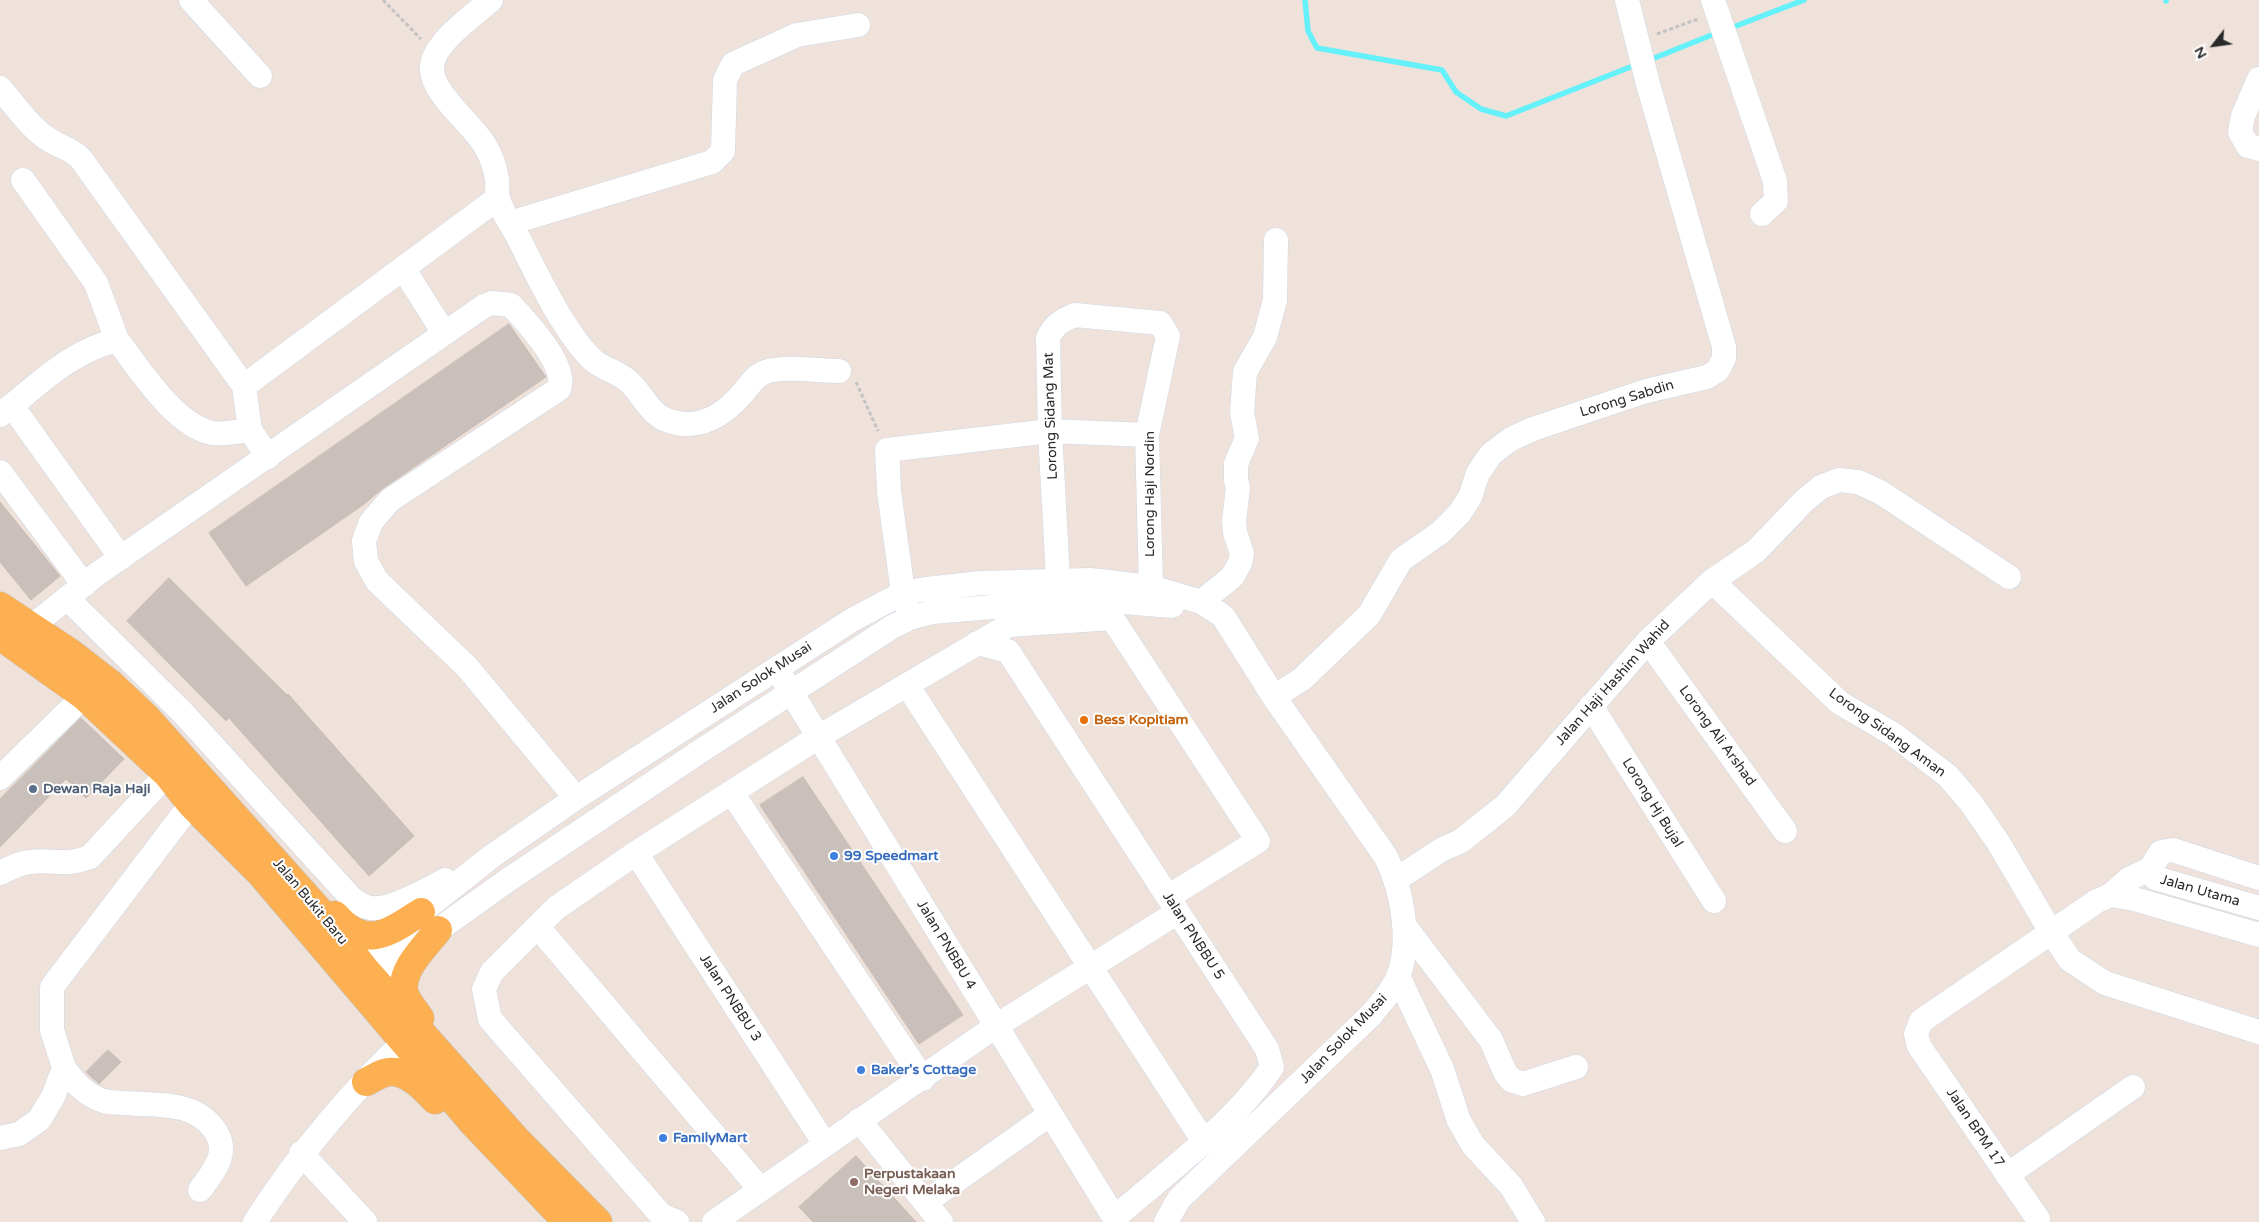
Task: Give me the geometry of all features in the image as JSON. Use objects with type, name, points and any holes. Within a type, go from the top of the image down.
[{"type":"main road","name":"Jalan Bukit Baru","points":[[0,606],[18,638],[84,696],[178,770],[325,917],[366,983]]},
{"type":"main road","name":"Jalan Bukit Baru","points":[[18,638],[111,684],[146,717],[178,770],[191,804],[366,983],[411,1036],[484,1136],[567,1222]]},
{"type":"main road","points":[[178,770],[262,833],[352,932],[364,936],[376,936],[430,921]]},
{"type":"main road","points":[[430,921],[405,979],[404,991],[408,1000],[567,1188]]},
{"type":"main road","name":"Jalan Bukit Baru","points":[[411,1036],[567,1188],[598,1222]]},
{"type":"main road","points":[[366,1082],[386,1072],[404,1075],[421,1084],[496,1167],[535,1205],[562,1222]]},
{"type":"street","points":[[191,0],[260,76]]},
{"type":"street","points":[[490,0],[448,38],[435,53],[432,68],[435,80],[442,94],[484,144],[497,180],[498,198],[510,223],[540,281],[584,349],[604,368],[626,379],[640,393],[652,411],[668,421],[682,424],[700,423],[718,416],[733,404],[752,381],[761,374],[772,370],[839,371]]},
{"type":"street","name":"Lorong Sabdin","points":[[1274,697],[1302,679],[1369,614],[1401,560],[1441,532],[1459,514],[1470,497],[1478,473],[1491,454],[1511,439],[1646,391],[1707,377],[1718,370],[1724,358],[1724,347],[1648,84],[1627,0]]},
{"type":"street","points":[[1715,6],[1775,181],[1776,201],[1762,214]]},
{"type":"street","points":[[510,223],[712,162],[723,151],[725,80],[733,64],[797,35],[858,25]]},
{"type":"street","points":[[2259,79],[2243,116],[2240,132],[2248,146],[2259,150]]},
{"type":"street","points":[[0,88],[39,132],[49,140],[74,151],[81,159],[244,386],[250,430],[268,457]]},
{"type":"street","points":[[23,180],[96,283],[117,340],[168,404],[182,418],[198,429],[214,434],[250,430]]},
{"type":"street","points":[[244,386],[498,198]]},
{"type":"street","points":[[1201,602],[1232,577],[1240,563],[1242,554],[1235,532],[1234,521],[1238,488],[1236,464],[1247,438],[1242,413],[1245,372],[1265,337],[1275,300],[1276,240]]},
{"type":"street","points":[[403,268],[444,333]]},
{"type":"street","points":[[18,638],[121,558],[444,333],[484,306],[502,303],[511,305],[526,320],[558,367],[562,382],[551,395],[390,500],[372,522],[364,541],[366,561],[377,581],[467,667],[576,798]]},
{"type":"street","name":"Lorong Sidang Mat","points":[[1058,579],[1050,431],[1048,338],[1053,328],[1062,320],[1075,315],[1160,323],[1168,336],[1168,342]]},
{"type":"street","points":[[117,340],[87,349],[73,357],[6,411],[121,558]]},
{"type":"street","name":"Lorong Haji Nordin","points":[[1151,587],[1147,435],[1168,342]]},
{"type":"street","points":[[910,618],[903,593],[890,491],[887,450],[1050,431],[1147,435]]},
{"type":"street","points":[[0,472],[76,592],[353,900],[369,908],[399,902],[492,856]]},
{"type":"street","name":"Jalan Haji Hashim Wahid","points":[[1397,879],[1441,850],[1461,841],[1505,806],[1648,641],[1712,581],[1756,551],[1804,501],[1821,487],[1839,480],[1858,482],[1880,492],[2009,577]]},
{"type":"street","name":"Jalan Solok Musai","points":[[366,983],[430,921],[492,856],[576,798],[635,762],[776,667],[878,605],[903,593],[926,588],[981,583],[1058,579],[1090,580],[1151,587],[1201,602],[1223,616],[1274,697],[1370,832],[1397,879],[1404,925],[1403,951],[1398,976],[1389,993],[1371,1015],[1180,1199],[1166,1222]]},
{"type":"street","name":"Lorong Sidang Aman","points":[[1712,581],[1840,703],[1893,734],[1948,776],[1972,803],[1998,842],[2051,932],[2070,960],[2105,983],[2259,1032]]},
{"type":"street","name":"Jalan Solok Musai","points":[[430,921],[546,853],[791,692],[892,627],[910,618],[932,612],[1088,599],[1145,603],[1199,610],[1223,616]]},
{"type":"street","points":[[677,1222],[661,1215],[490,1018],[484,989],[492,972],[556,908],[636,853],[820,736],[977,643],[1009,625],[1112,618],[1258,841],[1091,968],[996,1026],[714,1222]]},
{"type":"street","name":"Lorong Ali Arshad","points":[[1648,641],[1785,831]]},
{"type":"street","name":"Jalan PNBBU 5","points":[[977,643],[1008,651],[1267,1049],[1272,1067],[1258,1087],[1204,1140],[1115,1220]]},
{"type":"street","name":"Jalan PNBBU 4","points":[[776,667],[1115,1220]]},
{"type":"street","points":[[907,685],[1204,1140]]},
{"type":"street","points":[[0,778],[84,696]]},
{"type":"street","name":"Lorong Hj Bujal","points":[[1591,706],[1714,901]]},
{"type":"street","points":[[0,873],[13,866],[30,862],[76,863],[90,857],[178,770]]},
{"type":"street","points":[[732,792],[922,1079]]},
{"type":"street","points":[[191,804],[52,988],[52,1030],[64,1068],[81,1090],[105,1102],[163,1105],[189,1109],[206,1118],[220,1136],[223,1150],[214,1170],[200,1190]]},
{"type":"street","name":"Jalan Utama","points":[[2259,878],[2173,850],[2161,852],[2150,869],[2151,874],[2156,878],[2259,908]]},
{"type":"street","name":"Jalan PNBBU 3","points":[[636,853],[825,1144]]},
{"type":"street","points":[[2051,932],[2097,900],[2111,895],[2129,879],[2150,869]]},
{"type":"street","points":[[2111,895],[2134,899],[2259,935]]},
{"type":"street","points":[[1404,925],[1491,1040],[1505,1072],[1511,1080],[1522,1084],[1576,1067]]},
{"type":"street","points":[[538,927],[760,1189]]},
{"type":"street","name":"Jalan BPM 17","points":[[2038,1219],[1919,1046],[1916,1034],[1921,1022],[2051,932]]},
{"type":"street","points":[[1398,976],[1442,1069],[1459,1121],[1473,1145],[1511,1186],[1533,1222]]},
{"type":"street","points":[[256,1222],[302,1153],[366,1082],[411,1036]]},
{"type":"street","points":[[0,1138],[18,1134],[39,1120],[53,1097],[64,1068]]},
{"type":"street","points":[[2007,1175],[2133,1087]]},
{"type":"street","points":[[926,1202],[1049,1115]]},
{"type":"street","points":[[859,1120],[941,1222]]},
{"type":"street","points":[[302,1153],[365,1222]]},
{"type":"path","points":[[382,0],[435,53]]},
{"type":"path","points":[[1637,40],[1715,6]]},
{"type":"path","points":[[839,371],[851,377],[859,386],[887,450]]},
{"type":"building","points":[[509,324],[546,377],[382,489],[363,505],[246,586],[209,533]]},
{"type":"building","points":[[0,502],[60,576],[31,600],[0,562]]},
{"type":"building","points":[[169,578],[288,694],[414,836],[369,876],[229,718],[226,721],[127,621]]},
{"type":"building","name":"Dewan Raja Haji","points":[[81,718],[124,759],[86,798],[66,779],[0,847],[0,799]]},
{"type":"building","points":[[803,777],[963,1015],[919,1044],[760,805]]},
{"type":"building","points":[[108,1050],[121,1062],[99,1084],[86,1072]]},
{"type":"building","name":"Perpustakaan Negeri Melaka","points":[[856,1156],[916,1222],[813,1222],[799,1207]]},
{"type":"waterway","points":[[1305,0],[1308,31],[1317,48],[1442,70],[1456,92],[1481,109],[1506,116],[1638,64]]},
{"type":"waterway","points":[[1728,29],[1804,0]]},
{"type":"waterway","points":[[1647,61],[1719,32]]},
{"type":"place","name":"Bess Kopitiam","points":[[1084,720]]},
{"type":"place","name":"Dewan Raja Haji","points":[[33,789]]},
{"type":"place","name":"99 Speedmart","points":[[834,856]]},
{"type":"place","name":"Baker's Cottage","points":[[861,1070]]},
{"type":"place","name":"FamilyMart","points":[[663,1138]]},
{"type":"place","name":"Perpustakaan Negeri Melaka","points":[[854,1182]]}]
